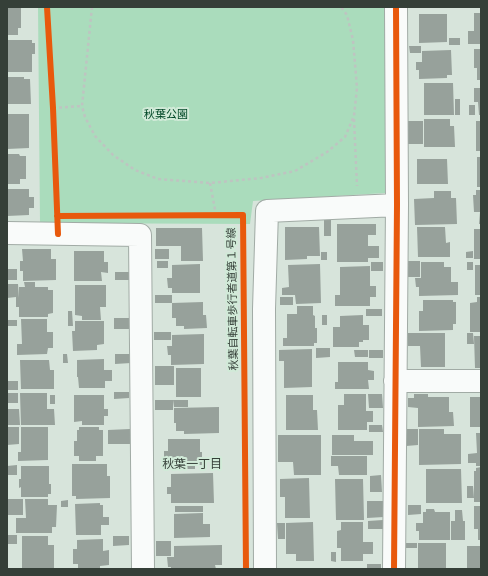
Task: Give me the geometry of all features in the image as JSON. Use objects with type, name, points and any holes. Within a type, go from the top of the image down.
[{"type":"street","points":[[394,569],[397,205],[396,7]]},
{"type":"street","points":[[264,569],[264,309],[267,211],[397,205]]},
{"type":"street","points":[[7,233],[140,235],[143,569]]},
{"type":"street","points":[[395,381],[481,381]]},
{"type":"path","points":[[47,7],[58,234]]},
{"type":"path","points":[[92,7],[82,106],[85,117],[94,136],[114,156],[134,170],[158,179],[210,183],[261,178],[295,171],[327,152],[345,137],[354,116]]},
{"type":"path","points":[[341,7],[347,15],[353,40],[357,88],[354,116],[358,207]]},
{"type":"path","points":[[53,108],[82,106]]},
{"type":"path","points":[[210,183],[216,215]]},
{"type":"green space","name":"秋葉公園","points":[[38,7],[386,7],[385,193],[253,201],[250,224],[40,223]]},
{"type":"building","points":[[7,7],[21,7],[21,28],[18,28],[18,35],[7,35]]},
{"type":"building","points":[[474,13],[481,13],[481,44],[474,44]]},
{"type":"building","points":[[419,14],[447,14],[447,42],[419,43]]},
{"type":"building","points":[[468,31],[474,31],[474,44],[468,44]]},
{"type":"building","points":[[449,38],[460,38],[460,45],[449,45]]},
{"type":"building","points":[[7,40],[32,40],[32,43],[35,43],[35,54],[32,54],[32,72],[7,72]]},
{"type":"building","points":[[409,46],[421,46],[421,53],[410,53]]},
{"type":"building","points":[[474,49],[481,49],[481,80],[477,80],[477,68],[474,68]]},
{"type":"building","points":[[451,50],[452,75],[447,75],[447,78],[419,79],[419,70],[416,70],[416,62],[422,62],[422,51]]},
{"type":"building","points":[[7,77],[24,77],[24,79],[30,79],[31,104],[7,104]]},
{"type":"building","points":[[424,83],[453,83],[454,115],[424,115]]},
{"type":"building","points":[[474,88],[481,88],[481,115],[479,115],[478,102],[474,102]]},
{"type":"building","points":[[455,99],[460,99],[460,115],[455,115]]},
{"type":"building","points":[[469,105],[475,105],[475,115],[469,115]]},
{"type":"building","points":[[7,114],[29,114],[29,148],[7,149]]},
{"type":"building","points":[[424,119],[450,119],[450,126],[454,126],[455,147],[424,147]]},
{"type":"building","points":[[407,121],[423,121],[423,144],[408,144]]},
{"type":"building","points":[[476,121],[481,121],[481,151],[476,151]]},
{"type":"building","points":[[7,154],[19,154],[20,156],[26,156],[26,179],[20,179],[20,184],[7,184]]},
{"type":"building","points":[[477,157],[481,157],[481,187],[477,187]]},
{"type":"building","points":[[417,159],[447,159],[448,184],[417,184]]},
{"type":"building","points":[[7,189],[29,189],[29,197],[34,197],[34,208],[29,208],[29,215],[7,216]]},
{"type":"building","points":[[476,190],[481,190],[481,224],[479,224],[480,212],[474,212],[473,195],[476,195]]},
{"type":"building","points":[[434,191],[451,191],[451,198],[456,198],[457,224],[415,225],[414,199],[434,198]]},
{"type":"building","points":[[324,220],[331,220],[331,236],[324,236]]},
{"type":"building","points":[[337,224],[376,224],[376,235],[368,235],[368,246],[379,246],[379,258],[368,258],[368,262],[337,262]]},
{"type":"building","points":[[285,227],[319,227],[320,256],[307,256],[307,259],[285,260]]},
{"type":"building","points":[[417,227],[445,227],[446,243],[450,242],[450,257],[418,257]]},
{"type":"building","points":[[156,228],[202,228],[203,261],[181,261],[181,246],[156,246]]},
{"type":"building","points":[[474,229],[481,229],[481,259],[474,259]]},
{"type":"building","points":[[22,249],[51,249],[51,259],[56,259],[56,280],[23,281],[23,271],[20,271],[20,261],[23,261]]},
{"type":"building","points":[[155,249],[169,249],[169,259],[155,259]]},
{"type":"building","points":[[74,251],[104,251],[104,262],[108,262],[108,273],[101,272],[102,281],[74,281]]},
{"type":"building","points":[[473,251],[473,258],[466,258],[466,252]]},
{"type":"building","points":[[321,252],[327,252],[327,260],[321,260]]},
{"type":"building","points":[[157,261],[168,261],[168,268],[157,268]]},
{"type":"building","points":[[408,261],[420,261],[420,277],[408,277]]},
{"type":"building","points":[[371,262],[383,262],[383,271],[371,271]]},
{"type":"building","points":[[421,262],[444,262],[444,267],[451,267],[451,282],[458,282],[458,295],[419,296],[419,287],[416,287],[415,278],[421,278]]},
{"type":"building","points":[[467,262],[473,262],[473,270],[467,270]]},
{"type":"building","points":[[200,264],[200,293],[172,293],[172,288],[168,288],[167,278],[172,278],[172,265]]},
{"type":"building","points":[[320,264],[321,303],[296,304],[295,295],[282,295],[282,288],[289,287],[288,265]]},
{"type":"building","points":[[475,265],[481,265],[481,295],[475,295]]},
{"type":"building","points":[[370,266],[370,286],[376,286],[376,297],[370,297],[370,306],[335,306],[335,295],[340,295],[340,267]]},
{"type":"building","points":[[7,269],[17,269],[17,280],[7,280]]},
{"type":"building","points":[[115,272],[129,272],[129,280],[115,280]]},
{"type":"building","points":[[24,282],[35,282],[35,287],[48,287],[48,290],[53,290],[53,313],[48,314],[48,317],[19,317],[19,307],[16,307],[16,297],[7,298],[7,284],[18,284],[19,298],[19,287],[25,287]]},
{"type":"building","points":[[75,285],[106,285],[106,307],[100,307],[101,320],[82,320],[82,316],[75,315]]},
{"type":"building","points":[[155,295],[172,295],[172,303],[155,303]]},
{"type":"building","points":[[280,297],[293,297],[293,305],[280,305]]},
{"type":"building","points":[[477,297],[481,297],[481,332],[470,332],[470,303],[477,302]]},
{"type":"building","points":[[423,300],[453,300],[453,302],[456,302],[456,324],[453,324],[453,330],[419,331],[419,311],[423,311]]},
{"type":"building","points":[[203,302],[203,315],[206,315],[207,328],[184,329],[184,326],[176,326],[176,318],[172,318],[172,303]]},
{"type":"building","points":[[297,306],[313,306],[315,328],[317,328],[317,343],[314,343],[314,346],[283,346],[283,338],[287,338],[287,314],[297,314]]},
{"type":"building","points":[[366,309],[382,309],[382,316],[366,316]]},
{"type":"building","points":[[68,311],[72,311],[73,326],[68,326]]},
{"type":"building","points":[[322,315],[327,315],[327,325],[322,325]]},
{"type":"building","points":[[363,315],[363,325],[369,325],[369,340],[359,342],[359,347],[333,347],[333,327],[340,327],[340,316]]},
{"type":"building","points":[[114,318],[130,318],[130,329],[114,329]]},
{"type":"building","points":[[21,319],[47,319],[47,332],[53,332],[53,348],[48,348],[47,354],[17,355],[17,344],[22,344]]},
{"type":"building","points":[[7,320],[17,320],[17,326],[7,326]]},
{"type":"building","points":[[75,321],[104,321],[104,344],[97,345],[97,350],[73,351],[72,331],[75,331]]},
{"type":"building","points":[[154,332],[171,332],[171,340],[154,340]]},
{"type":"building","points":[[408,333],[445,333],[445,367],[421,367],[420,346],[408,346]]},
{"type":"building","points":[[467,333],[473,333],[474,344],[467,344]]},
{"type":"building","points":[[204,334],[204,364],[171,365],[171,355],[168,355],[167,346],[172,346],[172,335]]},
{"type":"building","points":[[474,336],[481,336],[481,368],[475,368]]},
{"type":"building","points":[[316,348],[330,348],[330,357],[316,358]]},
{"type":"building","points":[[312,349],[312,387],[284,388],[284,361],[279,361],[279,350]]},
{"type":"building","points":[[354,350],[368,350],[368,357],[355,357]]},
{"type":"building","points":[[369,350],[383,350],[383,358],[369,358]]},
{"type":"building","points":[[63,354],[67,354],[68,363],[63,363]]},
{"type":"building","points":[[115,354],[131,354],[131,363],[115,364]]},
{"type":"building","points":[[104,359],[104,370],[112,370],[112,381],[105,381],[105,388],[79,388],[77,377],[77,360]]},
{"type":"building","points":[[20,360],[49,360],[50,370],[54,370],[54,389],[21,389]]},
{"type":"building","points":[[338,362],[368,362],[368,370],[374,371],[374,380],[368,380],[369,389],[335,389],[335,382],[338,382]]},
{"type":"building","points":[[155,366],[174,366],[174,385],[155,385]]},
{"type":"building","points":[[176,368],[201,368],[201,397],[176,397]]},
{"type":"building","points":[[7,381],[18,381],[18,390],[7,390]]},
{"type":"building","points":[[114,392],[129,392],[129,398],[114,399]]},
{"type":"building","points":[[7,393],[18,393],[18,403],[7,403]]},
{"type":"building","points":[[20,393],[47,393],[47,409],[54,409],[55,425],[21,425]]},
{"type":"building","points":[[344,394],[366,394],[366,411],[373,411],[373,422],[367,422],[367,430],[338,430],[338,405],[344,405]]},
{"type":"building","points":[[368,394],[382,394],[383,408],[369,408]]},
{"type":"building","points":[[414,394],[428,394],[428,397],[449,397],[449,412],[453,412],[454,426],[418,427],[418,408],[408,407],[408,398],[414,398]]},
{"type":"building","points":[[50,395],[55,395],[55,404],[50,404]]},
{"type":"building","points":[[74,395],[104,395],[104,409],[108,409],[108,416],[104,416],[104,425],[82,425],[82,421],[74,422]]},
{"type":"building","points":[[286,395],[313,395],[313,410],[317,410],[318,430],[286,430]]},
{"type":"building","points":[[470,397],[481,397],[481,427],[470,427]]},
{"type":"building","points":[[155,400],[173,400],[173,410],[155,410]]},
{"type":"building","points":[[173,400],[188,400],[188,407],[174,407]]},
{"type":"building","points":[[219,407],[219,433],[184,434],[184,431],[176,431],[176,423],[174,423],[174,408]]},
{"type":"building","points":[[7,409],[19,409],[20,425],[7,425]]},
{"type":"building","points":[[369,425],[382,425],[383,432],[369,432]]},
{"type":"building","points":[[7,427],[19,427],[19,444],[7,445]]},
{"type":"building","points":[[21,427],[48,427],[48,460],[18,461],[18,452],[21,452]]},
{"type":"building","points":[[79,427],[99,427],[99,430],[103,430],[103,456],[96,456],[96,461],[79,461],[79,456],[74,456],[74,441],[77,441],[77,430],[79,430]]},
{"type":"building","points":[[130,429],[130,444],[108,444],[108,430]]},
{"type":"building","points":[[406,429],[418,429],[418,445],[406,446]]},
{"type":"building","points":[[419,429],[444,429],[444,434],[461,434],[461,464],[419,465]]},
{"type":"building","points":[[476,433],[481,433],[481,466],[476,466],[476,463],[468,463],[468,454],[477,453]]},
{"type":"building","points":[[278,435],[321,435],[321,475],[294,475],[293,462],[278,462]]},
{"type":"building","points":[[332,435],[354,435],[354,441],[373,441],[373,455],[332,455]]},
{"type":"building","points":[[168,439],[200,439],[202,465],[195,465],[195,469],[170,469],[170,459],[164,459],[164,451],[168,451]]},
{"type":"building","points":[[331,456],[367,456],[367,475],[339,475],[338,466],[331,466]]},
{"type":"building","points":[[72,464],[107,464],[107,476],[110,476],[110,498],[76,499],[76,496],[72,496]]},
{"type":"building","points":[[17,465],[17,475],[7,475],[7,466]]},
{"type":"building","points":[[21,466],[49,466],[49,484],[51,484],[51,494],[48,494],[48,497],[21,497],[19,479],[21,479]]},
{"type":"building","points":[[481,467],[481,502],[474,502],[474,471],[476,471],[476,468]]},
{"type":"building","points":[[426,469],[461,469],[462,503],[426,503]]},
{"type":"building","points":[[213,473],[214,503],[171,503],[171,494],[167,494],[167,487],[171,487],[171,474]]},
{"type":"building","points":[[381,475],[382,492],[370,492],[370,476]]},
{"type":"building","points":[[309,478],[310,518],[285,518],[285,497],[280,497],[280,479]]},
{"type":"building","points":[[335,479],[363,479],[364,520],[336,520]]},
{"type":"building","points":[[467,486],[473,486],[474,498],[467,498]]},
{"type":"building","points":[[7,499],[23,499],[23,515],[7,515]]},
{"type":"building","points":[[25,499],[48,499],[48,505],[57,505],[56,527],[52,527],[52,533],[16,533],[16,518],[26,518]]},
{"type":"building","points":[[68,500],[68,507],[61,507],[61,501]]},
{"type":"building","points":[[367,501],[384,501],[384,517],[367,518]]},
{"type":"building","points":[[100,503],[100,505],[103,505],[103,517],[109,517],[109,525],[101,525],[101,535],[76,535],[75,504]]},
{"type":"building","points":[[408,505],[421,505],[421,514],[408,515]]},
{"type":"building","points":[[175,506],[203,506],[203,512],[175,512]]},
{"type":"building","points":[[474,506],[481,506],[481,540],[478,540],[478,529],[474,529]]},
{"type":"building","points":[[426,509],[434,509],[435,512],[450,512],[450,540],[419,540],[419,531],[416,531],[416,523],[423,523],[423,512],[426,512]]},
{"type":"building","points":[[455,510],[462,510],[463,521],[465,521],[465,540],[451,540],[451,521],[455,521]]},
{"type":"building","points":[[203,513],[203,524],[210,524],[210,537],[174,538],[174,514]]},
{"type":"building","points":[[383,520],[384,529],[368,529],[368,521]]},
{"type":"building","points":[[313,522],[314,561],[296,561],[296,554],[286,554],[286,523]]},
{"type":"building","points":[[341,522],[363,522],[363,542],[373,542],[373,554],[363,554],[363,561],[341,561],[341,548],[337,548],[337,531],[341,530]]},
{"type":"building","points":[[277,523],[285,523],[285,539],[278,539]]},
{"type":"building","points":[[7,535],[17,535],[17,544],[7,544]]},
{"type":"building","points":[[22,536],[48,536],[48,545],[54,545],[54,568],[22,568]]},
{"type":"building","points":[[113,536],[129,536],[129,545],[113,546]]},
{"type":"building","points":[[103,539],[103,551],[109,550],[109,565],[100,566],[100,568],[78,568],[78,564],[73,564],[73,549],[77,549],[77,540]]},
{"type":"building","points":[[156,541],[171,541],[171,556],[156,556]]},
{"type":"building","points":[[406,543],[417,543],[417,548],[406,548]]},
{"type":"building","points":[[418,543],[446,543],[446,569],[418,569]]},
{"type":"building","points":[[222,545],[222,565],[215,565],[216,569],[171,569],[171,567],[168,567],[167,557],[174,557],[174,546]]},
{"type":"building","points":[[467,546],[481,546],[481,569],[467,569]]},
{"type":"building","points":[[331,552],[336,552],[336,562],[331,561]]},
{"type":"building","points":[[367,564],[381,564],[381,569],[367,569]]},
{"type":"cycle path","points":[[47,7],[58,234]]},
{"type":"cycle path","points":[[394,569],[397,205],[396,7]]},
{"type":"cycle path","name":"秋葉自転車歩行者道第１号線","points":[[57,216],[243,215],[246,569]]},
{"type":"district","name":"秋葉一丁目","points":[[192,465]]}]
